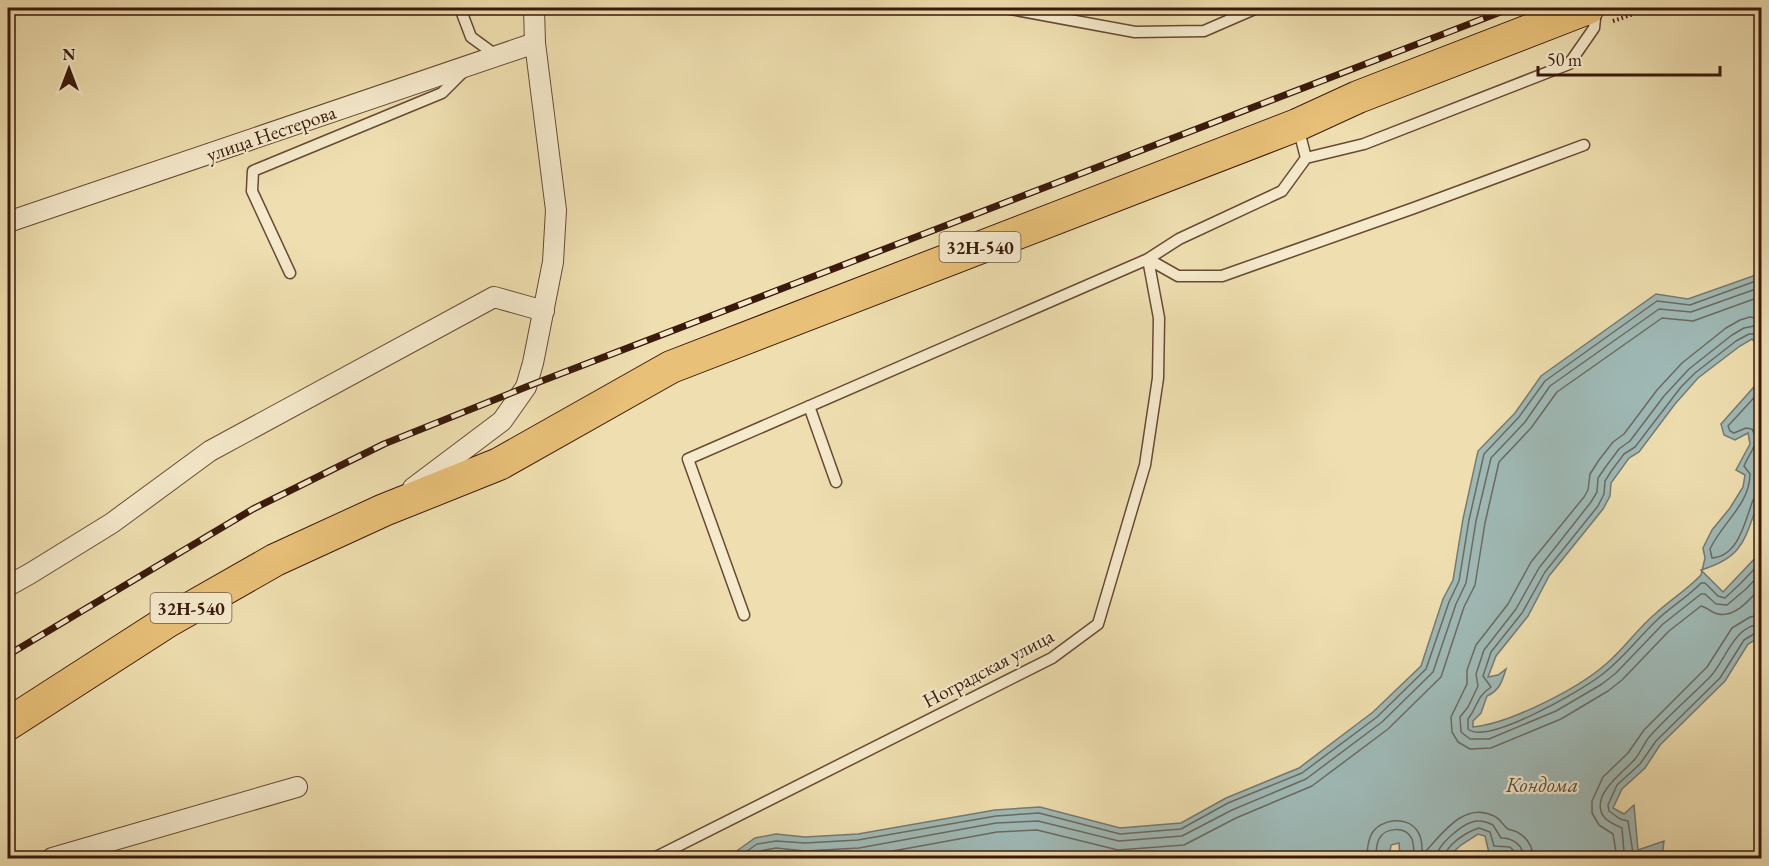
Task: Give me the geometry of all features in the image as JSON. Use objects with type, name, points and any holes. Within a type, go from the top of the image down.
[{"type":"main road","name":"32Н-540","points":[[8,724],[168,621],[275,560],[384,510],[499,464],[671,367],[1297,125],[1358,97],[1591,18]]},
{"type":"street","points":[[384,510],[502,422],[526,387],[553,262],[556,210],[535,43],[534,8]]},
{"type":"street","name":"улица Нестерова","points":[[8,222],[535,43]]},
{"type":"street","points":[[8,586],[112,523],[210,451],[387,357],[459,314],[494,297],[544,311]]},
{"type":"street","points":[[52,858],[297,787]]},
{"type":"lane","points":[[460,8],[471,37],[497,56]]},
{"type":"lane","points":[[1005,8],[1135,32],[1204,31],[1257,8]]},
{"type":"lane","points":[[744,615],[688,459],[1148,258],[1179,239],[1282,191],[1305,158],[1364,144],[1569,64],[1596,8]]},
{"type":"lane","points":[[290,273],[252,191],[253,171],[442,93],[471,65]]},
{"type":"lane","points":[[1297,125],[1305,158]]},
{"type":"lane","points":[[1148,258],[1178,276],[1222,276],[1584,145]]},
{"type":"lane","name":"Ноградская улица","points":[[654,858],[1052,658],[1098,624],[1145,465],[1158,378],[1159,318],[1148,258]]},
{"type":"lane","points":[[809,406],[836,482]]},
{"type":"path","points":[[1591,18],[1651,8]]},
{"type":"water","name":"Кондома","points":[[1753,276],[1761,277],[1761,355],[1760,348],[1752,339],[1698,378],[1639,452],[1629,458],[1611,483],[1610,496],[1603,509],[1549,576],[1528,616],[1496,656],[1488,677],[1498,675],[1506,669],[1505,674],[1497,689],[1487,696],[1481,713],[1473,721],[1473,727],[1524,712],[1579,684],[1613,658],[1648,620],[1696,580],[1702,571],[1723,592],[1761,552],[1761,640],[1760,637],[1748,644],[1725,681],[1660,745],[1645,768],[1622,789],[1613,808],[1624,814],[1634,805],[1638,850],[1664,841],[1662,858],[1513,858],[1506,851],[1489,853],[1485,836],[1478,834],[1447,858],[1400,858],[1399,843],[1391,845],[1389,858],[727,858],[755,838],[776,834],[805,837],[858,834],[995,810],[1040,807],[1120,828],[1181,823],[1226,798],[1299,768],[1373,712],[1421,666],[1443,599],[1453,580],[1478,451],[1515,413],[1541,376],[1656,294],[1688,299]]},
{"type":"water","points":[[1761,379],[1761,498],[1740,546],[1726,559],[1702,570],[1705,558],[1703,548],[1712,530],[1743,487],[1745,475],[1736,470],[1750,444],[1748,433],[1735,440],[1724,435],[1721,424]]},
{"type":"railway","points":[[8,655],[253,509],[384,444],[526,387],[1511,8]]}]
